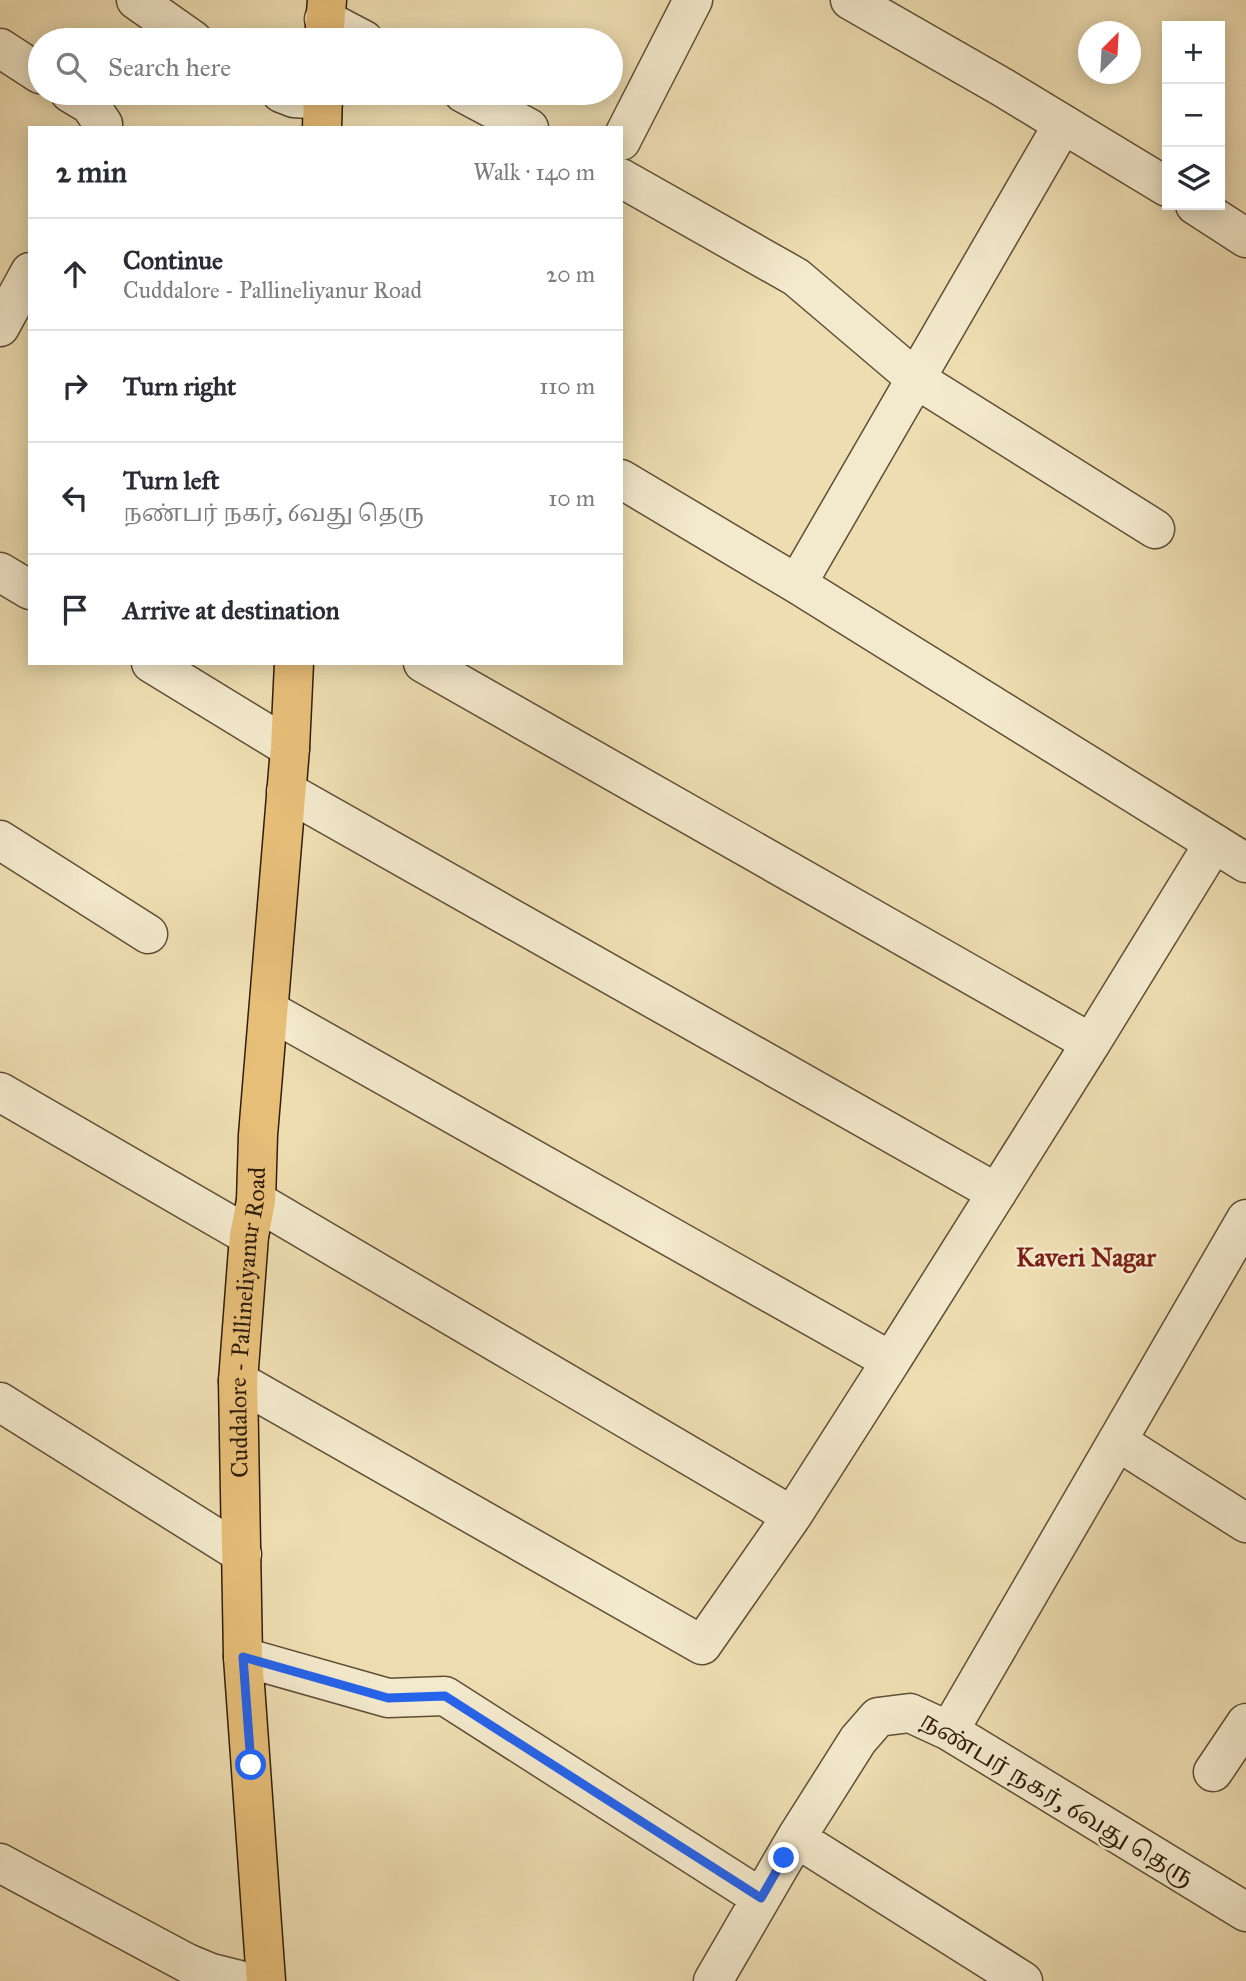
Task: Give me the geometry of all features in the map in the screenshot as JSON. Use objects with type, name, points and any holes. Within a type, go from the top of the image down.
[{"type":"main road","name":"Cuddalore - Pallineliyanur Road","points":[[266,1981],[243,1657],[238,1381],[270,1011],[294,665]]},
{"type":"street","points":[[136,0],[175,28]]},
{"type":"street","points":[[623,137],[693,0]]},
{"type":"street","points":[[849,0],[1162,184]]},
{"type":"street","points":[[325,20],[341,28]]},
{"type":"street","points":[[0,48],[28,66]]},
{"type":"street","points":[[90,105],[102,126]]},
{"type":"street","points":[[486,105],[525,126]]},
{"type":"street","points":[[797,584],[1063,124]]},
{"type":"street","points":[[623,178],[796,277],[916,379],[1155,529]]},
{"type":"street","points":[[1203,210],[1246,238]]},
{"type":"street","points":[[2,318],[28,275]]},
{"type":"street","points":[[623,481],[797,584],[1246,863]]},
{"type":"street","points":[[0,572],[28,589]]},
{"type":"street","points":[[154,665],[290,748]]},
{"type":"street","points":[[427,665],[1091,1043]]},
{"type":"street","points":[[286,791],[997,1193]]},
{"type":"street","points":[[0,840],[148,934]]},
{"type":"street","points":[[238,1381],[702,1645],[792,1516],[891,1361],[1214,843]]},
{"type":"street","points":[[270,1011],[891,1361]]},
{"type":"street","points":[[0,1093],[252,1219],[792,1516]]},
{"type":"street","points":[[949,1731],[1246,1219]]},
{"type":"street","points":[[0,1402],[242,1554]]},
{"type":"street","points":[[1117,1441],[1246,1523]]},
{"type":"street","points":[[243,1657],[388,1698],[445,1696],[761,1898]]},
{"type":"street","name":"நண்பர் நகர், 6வது தெரு","points":[[713,1981],[796,1838],[858,1740],[878,1717],[910,1713],[949,1731],[1246,1912]]},
{"type":"street","points":[[1213,1772],[1246,1723]]},
{"type":"street","points":[[796,1838],[1023,1981]]},
{"type":"street","points":[[0,1863],[187,1963],[211,1973],[243,1981]]},
{"type":"district","name":"Kaveri Nagar","points":[[1086,1257]]},
{"type":"route","points":[[251,1765],[243,1657],[388,1698],[445,1696],[761,1898],[784,1858]]}]
